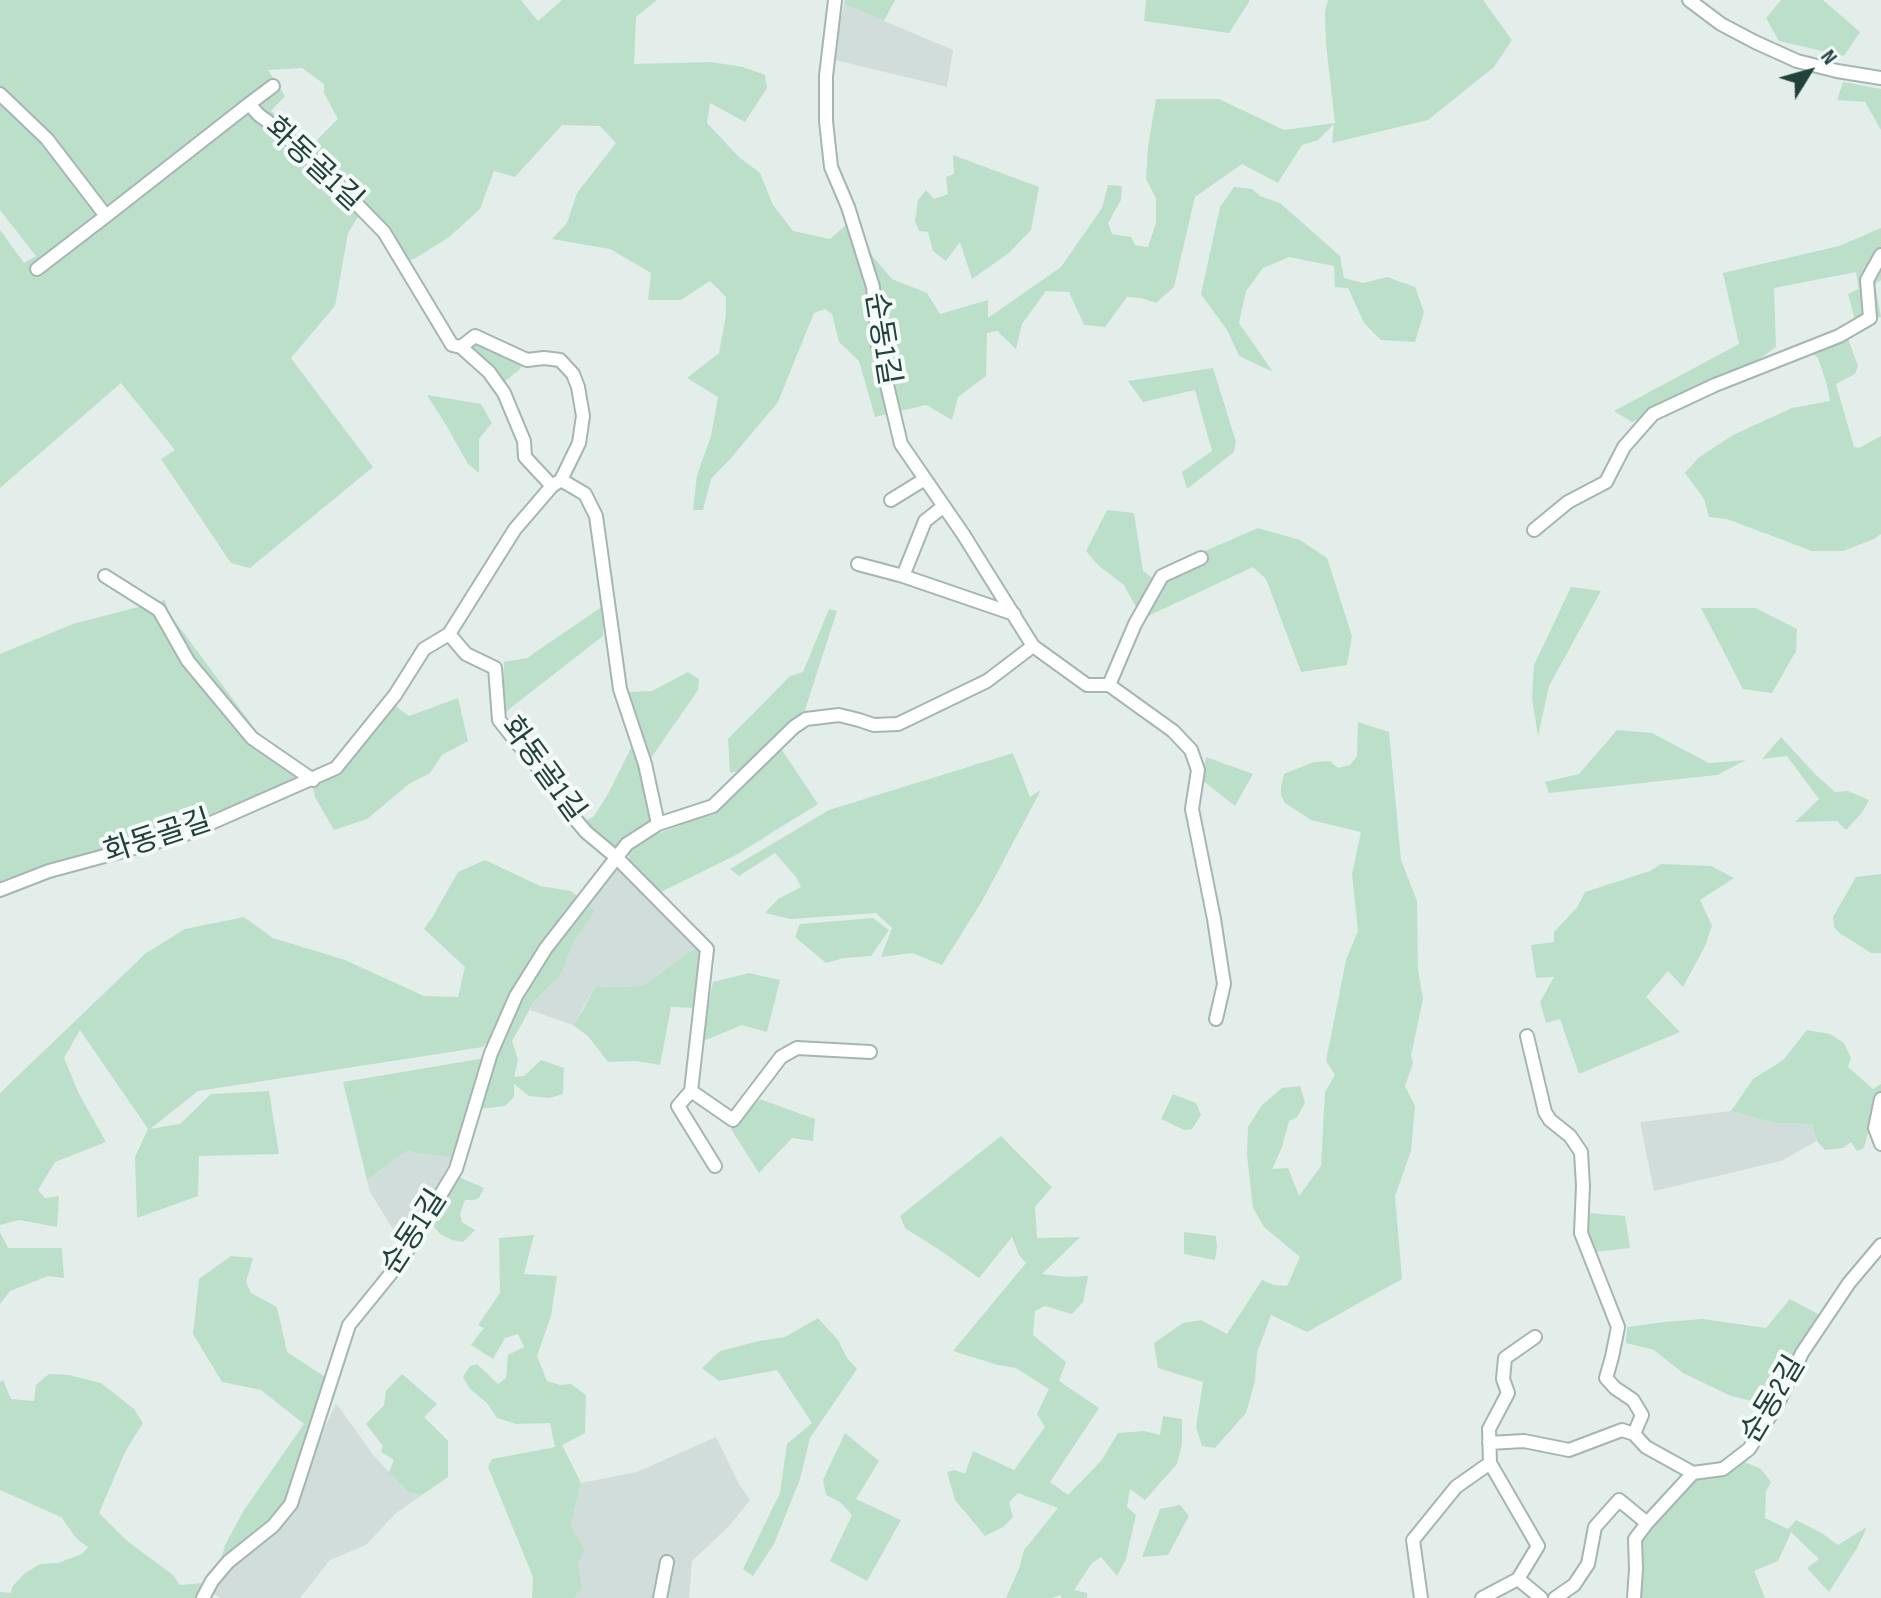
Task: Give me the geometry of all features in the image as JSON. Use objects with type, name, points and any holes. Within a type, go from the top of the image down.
[{"type":"street","name":"순동1길","points":[[835,0],[826,76],[826,121],[831,167],[848,207],[873,287],[878,347],[901,444],[1033,646],[1087,685],[1109,685],[1173,731],[1191,750],[1198,770],[1192,809],[1224,984],[1216,1019]]},
{"type":"street","points":[[1690,0],[1721,24],[1797,61],[1881,78]]},
{"type":"street","points":[[249,104],[273,86]]},
{"type":"street","points":[[0,94],[47,139],[106,216]]},
{"type":"street","name":"화동골1길","points":[[37,269],[249,104],[331,178],[384,232],[452,345],[461,347],[489,372],[504,393],[524,441],[525,457],[557,483]]},
{"type":"street","points":[[1534,530],[1568,502],[1606,482],[1624,447],[1653,414],[1715,385],[1827,341],[1870,318],[1867,280],[1881,255]]},
{"type":"street","points":[[449,634],[515,529],[557,483],[579,443],[583,416],[573,374],[560,360],[527,360],[475,336],[461,347]]},
{"type":"street","points":[[891,500],[925,479]]},
{"type":"street","points":[[557,483],[585,494],[596,516],[620,689],[645,764],[658,824]]},
{"type":"street","points":[[903,576],[925,521],[944,506]]},
{"type":"street","points":[[1109,685],[1135,624],[1162,576],[1201,558]]},
{"type":"street","points":[[858,564],[1014,614]]},
{"type":"street","points":[[105,576],[159,610],[188,661],[252,738],[313,780]]},
{"type":"street","name":"화동골1길","points":[[449,634],[466,654],[495,668],[499,720],[560,793],[570,813],[586,832],[616,857]]},
{"type":"street","name":"화동골길","points":[[0,890],[49,871],[186,834],[336,768],[395,695],[424,649],[449,634]]},
{"type":"street","name":"순동1길","points":[[203,1598],[228,1562],[273,1526],[291,1504],[349,1325],[401,1261],[456,1169],[491,1053],[516,996],[546,948],[627,844],[658,824],[713,806],[806,719],[839,715],[874,725],[898,724],[987,681],[1033,646]]},
{"type":"street","points":[[616,857],[707,949],[691,1091],[678,1106],[715,1166]]},
{"type":"street","points":[[1527,1036],[1545,1112],[1570,1136],[1581,1152],[1581,1233],[1618,1327],[1606,1378],[1633,1400],[1642,1415],[1634,1434]]},
{"type":"street","points":[[691,1091],[733,1120],[781,1057],[797,1048],[870,1052]]},
{"type":"street","points":[[1881,1099],[1875,1128],[1881,1144]]},
{"type":"street","name":"순동2길","points":[[1693,1473],[1723,1469],[1749,1449],[1778,1403],[1802,1353],[1849,1283],[1881,1245]]},
{"type":"street","points":[[1483,1598],[1518,1579],[1538,1546],[1490,1463],[1489,1443],[1489,1429],[1508,1393],[1503,1379],[1505,1358],[1535,1337]]},
{"type":"street","points":[[1489,1443],[1524,1441],[1569,1450],[1622,1430],[1634,1434],[1646,1447],[1693,1473],[1635,1539],[1634,1598]]},
{"type":"street","points":[[1421,1598],[1413,1540],[1456,1487],[1490,1463]]},
{"type":"street","points":[[1555,1598],[1574,1585],[1588,1564],[1595,1527],[1619,1500],[1647,1523]]},
{"type":"street","points":[[660,1598],[667,1562]]},
{"type":"street","points":[[1518,1579],[1541,1598]]},
{"type":"shaded area","points":[[844,4],[953,50],[947,87],[831,59]]},
{"type":"shaded area","points":[[616,867],[698,946],[642,986],[595,987],[573,1025],[530,1010],[535,1000],[560,976],[575,940],[595,911],[588,905]]},
{"type":"shaded area","points":[[1731,1111],[1774,1123],[1812,1124],[1817,1141],[1781,1161],[1654,1191],[1640,1122]]},
{"type":"shaded area","points":[[407,1151],[452,1158],[406,1243],[401,1242],[370,1192],[367,1180]]},
{"type":"shaded area","points":[[336,1403],[374,1456],[408,1492],[422,1495],[395,1514],[366,1545],[330,1560],[300,1598],[221,1598],[211,1593],[312,1456]]},
{"type":"shaded area","points":[[716,1437],[750,1500],[729,1526],[692,1561],[689,1598],[574,1598],[582,1587],[571,1526],[581,1483],[637,1472]]},
{"type":"green space","points":[[0,0],[521,0],[538,21],[562,0],[657,0],[636,17],[634,64],[711,62],[743,67],[765,75],[767,88],[745,122],[710,103],[707,123],[739,157],[760,173],[773,205],[793,231],[830,239],[847,224],[857,221],[870,253],[892,279],[927,293],[940,314],[988,300],[988,318],[1061,267],[1102,208],[1108,185],[1122,186],[1121,200],[1108,223],[1112,234],[1131,237],[1135,245],[1148,247],[1156,223],[1156,198],[1146,179],[1156,99],[1219,99],[1284,130],[1335,123],[1326,44],[1325,12],[1328,0],[1483,0],[1512,40],[1494,67],[1428,120],[1332,143],[1334,124],[1318,140],[1302,145],[1278,183],[1242,164],[1195,197],[1174,287],[1156,303],[1127,297],[1105,327],[1084,325],[1069,292],[1046,291],[1022,324],[1016,349],[997,331],[987,333],[986,376],[958,397],[952,420],[926,405],[875,417],[859,361],[839,342],[832,314],[825,309],[814,313],[778,402],[711,479],[703,510],[693,510],[697,475],[711,436],[718,397],[687,378],[719,353],[726,297],[710,281],[681,300],[648,300],[651,273],[610,249],[552,239],[567,223],[577,193],[616,143],[600,126],[562,125],[515,177],[494,171],[480,209],[448,238],[414,259],[406,261],[396,238],[366,204],[348,233],[335,306],[291,358],[373,467],[250,568],[231,563],[161,459],[175,450],[121,383],[0,488],[0,230],[24,263],[36,256],[0,210]],"holes":[[[302,68],[324,84],[324,93],[338,119],[309,148],[271,111],[285,96],[268,70]]]},
{"type":"green space","points":[[845,0],[895,0],[884,21],[844,4]]},
{"type":"green space","points":[[1146,0],[1249,2],[1229,33],[1144,21]]},
{"type":"green space","points":[[1781,0],[1823,0],[1860,32],[1844,56],[1779,41],[1766,18]]},
{"type":"green space","points":[[1843,82],[1881,89],[1881,130],[1865,102],[1837,100]]},
{"type":"green space","points":[[953,155],[1039,187],[1031,230],[1009,253],[972,279],[960,242],[946,261],[933,251],[928,232],[919,231],[915,221],[918,200],[926,190],[934,199],[948,194],[946,177],[954,174]]},
{"type":"green space","points":[[1234,187],[1252,189],[1260,196],[1280,203],[1340,256],[1344,278],[1363,283],[1387,277],[1415,287],[1424,312],[1415,342],[1381,340],[1364,323],[1348,288],[1335,287],[1334,266],[1289,257],[1263,268],[1246,291],[1239,323],[1273,372],[1239,356],[1227,330],[1201,294],[1220,207]]},
{"type":"green space","points":[[1881,228],[1881,280],[1875,284],[1881,317],[1855,320],[1848,294],[1859,289],[1856,272],[1774,288],[1776,347],[1754,363],[1632,422],[1614,411],[1739,344],[1723,273],[1839,246]]},
{"type":"green space","points":[[485,335],[527,356],[519,370],[505,381],[468,346]]},
{"type":"green space","points":[[1847,336],[1858,366],[1855,374],[1836,384],[1854,447],[1859,448],[1881,436],[1881,534],[1843,551],[1812,551],[1727,519],[1709,517],[1704,499],[1685,473],[1698,458],[1733,435],[1792,408],[1830,401],[1818,358],[1813,354]]},
{"type":"green space","points":[[1213,368],[1236,442],[1234,452],[1187,489],[1182,472],[1212,451],[1195,390],[1143,402],[1128,381]]},
{"type":"green space","points":[[427,395],[481,404],[492,423],[479,439],[479,473],[468,464]]},
{"type":"green space","points":[[1107,510],[1134,513],[1143,571],[1154,579],[1205,551],[1258,528],[1300,540],[1327,558],[1352,636],[1347,665],[1301,672],[1266,579],[1253,567],[1148,616],[1136,607],[1124,585],[1099,566],[1086,551]]},
{"type":"green space","points":[[1571,587],[1601,591],[1549,686],[1538,736],[1532,698],[1534,665]]},
{"type":"green space","points":[[165,600],[169,613],[261,737],[311,772],[170,832],[0,885],[0,654],[73,624]]},
{"type":"green space","points":[[603,606],[603,636],[503,714],[504,662],[527,658]]},
{"type":"green space","points":[[1701,608],[1755,608],[1797,629],[1796,651],[1772,693],[1743,689]]},
{"type":"green space","points":[[829,609],[837,611],[804,713],[741,770],[730,773],[728,739],[790,676],[803,672]]},
{"type":"green space","points":[[688,672],[699,679],[698,690],[649,761],[627,692],[652,691]]},
{"type":"green space","points":[[458,698],[468,741],[442,755],[430,773],[409,784],[367,819],[334,830],[313,788],[345,768],[394,705],[409,716]]},
{"type":"green space","points":[[1358,722],[1389,732],[1401,860],[1417,901],[1418,970],[1423,999],[1411,1056],[1413,1063],[1405,1086],[1415,1106],[1411,1151],[1395,1196],[1402,1279],[1307,1332],[1271,1315],[1257,1353],[1255,1381],[1246,1413],[1215,1448],[1202,1446],[1196,1427],[1203,1382],[1158,1368],[1154,1343],[1183,1323],[1201,1320],[1227,1334],[1262,1280],[1287,1286],[1300,1257],[1264,1227],[1253,1208],[1247,1155],[1248,1127],[1262,1105],[1282,1088],[1300,1086],[1305,1103],[1297,1117],[1289,1121],[1272,1169],[1288,1168],[1299,1196],[1321,1166],[1325,1092],[1335,1075],[1326,1061],[1346,960],[1358,931],[1352,874],[1361,832],[1311,820],[1285,803],[1281,787],[1284,774],[1314,762],[1330,761],[1338,768],[1350,765],[1357,756]]},
{"type":"green space","points":[[1617,730],[1652,733],[1709,763],[1746,760],[1717,775],[1549,793],[1545,782],[1579,774]]},
{"type":"green space","points":[[1781,737],[1835,792],[1848,791],[1869,800],[1846,830],[1837,821],[1795,822],[1819,799],[1787,756],[1762,759]]},
{"type":"green space","points":[[631,748],[640,767],[652,821],[615,848],[586,821],[594,816],[608,794]]},
{"type":"green space","points":[[782,750],[818,804],[736,855],[661,892],[630,861],[628,851],[647,838],[719,810],[774,753]]},
{"type":"green space","points":[[1013,753],[1030,797],[1041,790],[982,901],[942,965],[912,953],[881,957],[892,928],[876,913],[791,919],[765,913],[778,899],[801,887],[775,853],[739,876],[730,869],[829,810]]},
{"type":"green space","points":[[1206,757],[1253,774],[1235,806],[1202,780]]},
{"type":"green space","points":[[485,860],[540,886],[571,891],[595,911],[575,940],[560,976],[535,1000],[512,1041],[518,1060],[514,1077],[524,1076],[541,1060],[564,1068],[563,1094],[549,1098],[529,1096],[514,1084],[514,1097],[505,1106],[480,1109],[502,1039],[494,1035],[483,1047],[198,1091],[150,1129],[180,1124],[211,1094],[269,1091],[279,1154],[199,1156],[198,1196],[137,1218],[135,1157],[148,1129],[80,1030],[64,1058],[79,1094],[106,1142],[55,1162],[38,1190],[45,1198],[59,1196],[57,1227],[19,1220],[0,1225],[0,1093],[146,953],[185,929],[244,917],[273,938],[345,960],[424,996],[458,997],[465,967],[424,929],[458,872]]},
{"type":"green space","points":[[1661,864],[1711,866],[1734,878],[1700,900],[1712,926],[1683,987],[1668,971],[1646,997],[1680,1032],[1579,1074],[1560,1019],[1546,1023],[1540,1002],[1554,977],[1536,978],[1531,945],[1554,942],[1554,932],[1578,906],[1585,892],[1650,871]]},
{"type":"green space","points":[[1881,874],[1881,953],[1871,953],[1841,934],[1834,927],[1833,917],[1856,877]]},
{"type":"green space","points":[[873,918],[889,930],[871,956],[826,963],[795,937],[800,924]]},
{"type":"green space","points":[[698,946],[703,950],[696,1008],[671,1007],[660,1065],[636,1061],[608,1062],[588,1036],[573,1025],[595,987],[642,986]]},
{"type":"green space","points":[[749,973],[780,980],[767,1032],[742,1025],[701,1042],[713,982]]},
{"type":"green space","points":[[1807,1030],[1830,1034],[1844,1043],[1851,1058],[1848,1067],[1873,1089],[1881,1084],[1881,1129],[1868,1133],[1864,1148],[1857,1151],[1851,1142],[1843,1148],[1825,1150],[1817,1141],[1812,1124],[1774,1123],[1731,1111],[1753,1079],[1783,1060]]},
{"type":"green space","points":[[485,1058],[452,1158],[407,1151],[367,1180],[343,1082]]},
{"type":"green space","points":[[1173,1094],[1196,1103],[1201,1115],[1192,1129],[1184,1130],[1161,1119]]},
{"type":"green space","points":[[760,1099],[815,1119],[813,1141],[792,1138],[759,1173],[731,1129]]},
{"type":"green space","points":[[1001,1136],[1052,1187],[1035,1207],[1037,1238],[1080,1237],[1042,1274],[1088,1276],[1083,1302],[1072,1314],[1045,1306],[1035,1311],[1033,1335],[1066,1362],[1059,1381],[1099,1408],[1050,1482],[1068,1495],[1101,1461],[1118,1433],[1144,1431],[1160,1435],[1163,1416],[1182,1419],[1182,1444],[1177,1464],[1145,1500],[1130,1489],[1127,1507],[1136,1515],[1126,1559],[1117,1576],[1101,1557],[1092,1563],[1074,1590],[1087,1593],[1087,1598],[1061,1598],[1061,1595],[1052,1598],[1006,1598],[1024,1550],[1058,1508],[1018,1493],[1009,1502],[1013,1517],[1003,1527],[985,1536],[955,1500],[947,1472],[955,1470],[965,1474],[973,1451],[1014,1470],[1045,1427],[1037,1414],[1049,1389],[1016,1368],[953,1351],[1026,1263],[1012,1237],[979,1278],[905,1228],[900,1216]]},
{"type":"green space","points":[[459,1177],[484,1188],[479,1198],[465,1200],[460,1214],[462,1222],[475,1230],[463,1242],[440,1234],[431,1223]]},
{"type":"green space","points":[[1588,1213],[1625,1216],[1630,1248],[1594,1252],[1587,1237]]},
{"type":"green space","points":[[0,1232],[8,1248],[62,1248],[64,1278],[48,1276],[10,1291],[0,1304]]},
{"type":"green space","points":[[1184,1232],[1216,1236],[1215,1260],[1184,1254]]},
{"type":"green space","points":[[534,1235],[524,1274],[557,1276],[551,1316],[537,1356],[547,1381],[571,1384],[586,1395],[585,1433],[562,1445],[581,1483],[571,1526],[585,1550],[578,1563],[582,1587],[574,1598],[532,1598],[533,1577],[488,1467],[492,1459],[555,1447],[550,1423],[516,1424],[497,1418],[463,1377],[470,1366],[477,1364],[498,1384],[506,1378],[508,1355],[524,1347],[518,1334],[505,1338],[493,1359],[471,1345],[484,1328],[478,1325],[500,1293],[499,1238]]},
{"type":"green space","points":[[231,1256],[253,1258],[246,1282],[251,1293],[277,1307],[287,1352],[327,1378],[287,1503],[271,1525],[233,1554],[222,1557],[244,1510],[304,1424],[261,1390],[222,1382],[193,1334],[199,1279]]},
{"type":"green space","points":[[1790,1299],[1818,1314],[1769,1405],[1731,1396],[1683,1373],[1654,1350],[1626,1343],[1627,1327],[1664,1322],[1703,1319],[1766,1328]]},
{"type":"green space","points":[[818,1318],[838,1340],[857,1369],[810,1438],[800,1479],[774,1544],[753,1576],[743,1569],[780,1493],[787,1444],[812,1423],[777,1370],[719,1381],[702,1368],[720,1351],[785,1337]]},
{"type":"green space","points":[[49,1374],[69,1375],[101,1383],[134,1409],[143,1423],[126,1450],[99,1513],[126,1540],[173,1575],[180,1585],[204,1583],[195,1598],[0,1598],[0,1592],[11,1593],[12,1587],[24,1574],[40,1564],[58,1563],[82,1554],[88,1547],[77,1539],[61,1517],[0,1490],[0,1382],[3,1380],[11,1399],[34,1401],[36,1385]]},
{"type":"green space","points":[[402,1374],[437,1404],[424,1417],[448,1441],[448,1477],[422,1495],[408,1492],[389,1472],[394,1460],[381,1452],[383,1446],[366,1424],[384,1405],[386,1391]]},
{"type":"green space","points":[[845,1433],[879,1461],[856,1499],[901,1520],[867,1581],[830,1561],[852,1515],[840,1502],[826,1495],[823,1480]]},
{"type":"green space","points":[[1742,1461],[1761,1469],[1771,1482],[1766,1491],[1765,1518],[1788,1529],[1796,1520],[1838,1545],[1867,1527],[1829,1592],[1807,1568],[1819,1559],[1791,1532],[1778,1561],[1754,1571],[1765,1598],[1637,1598],[1640,1534],[1698,1477],[1710,1479]]},
{"type":"green space","points":[[1180,1505],[1189,1516],[1168,1555],[1142,1557],[1160,1509]]}]
